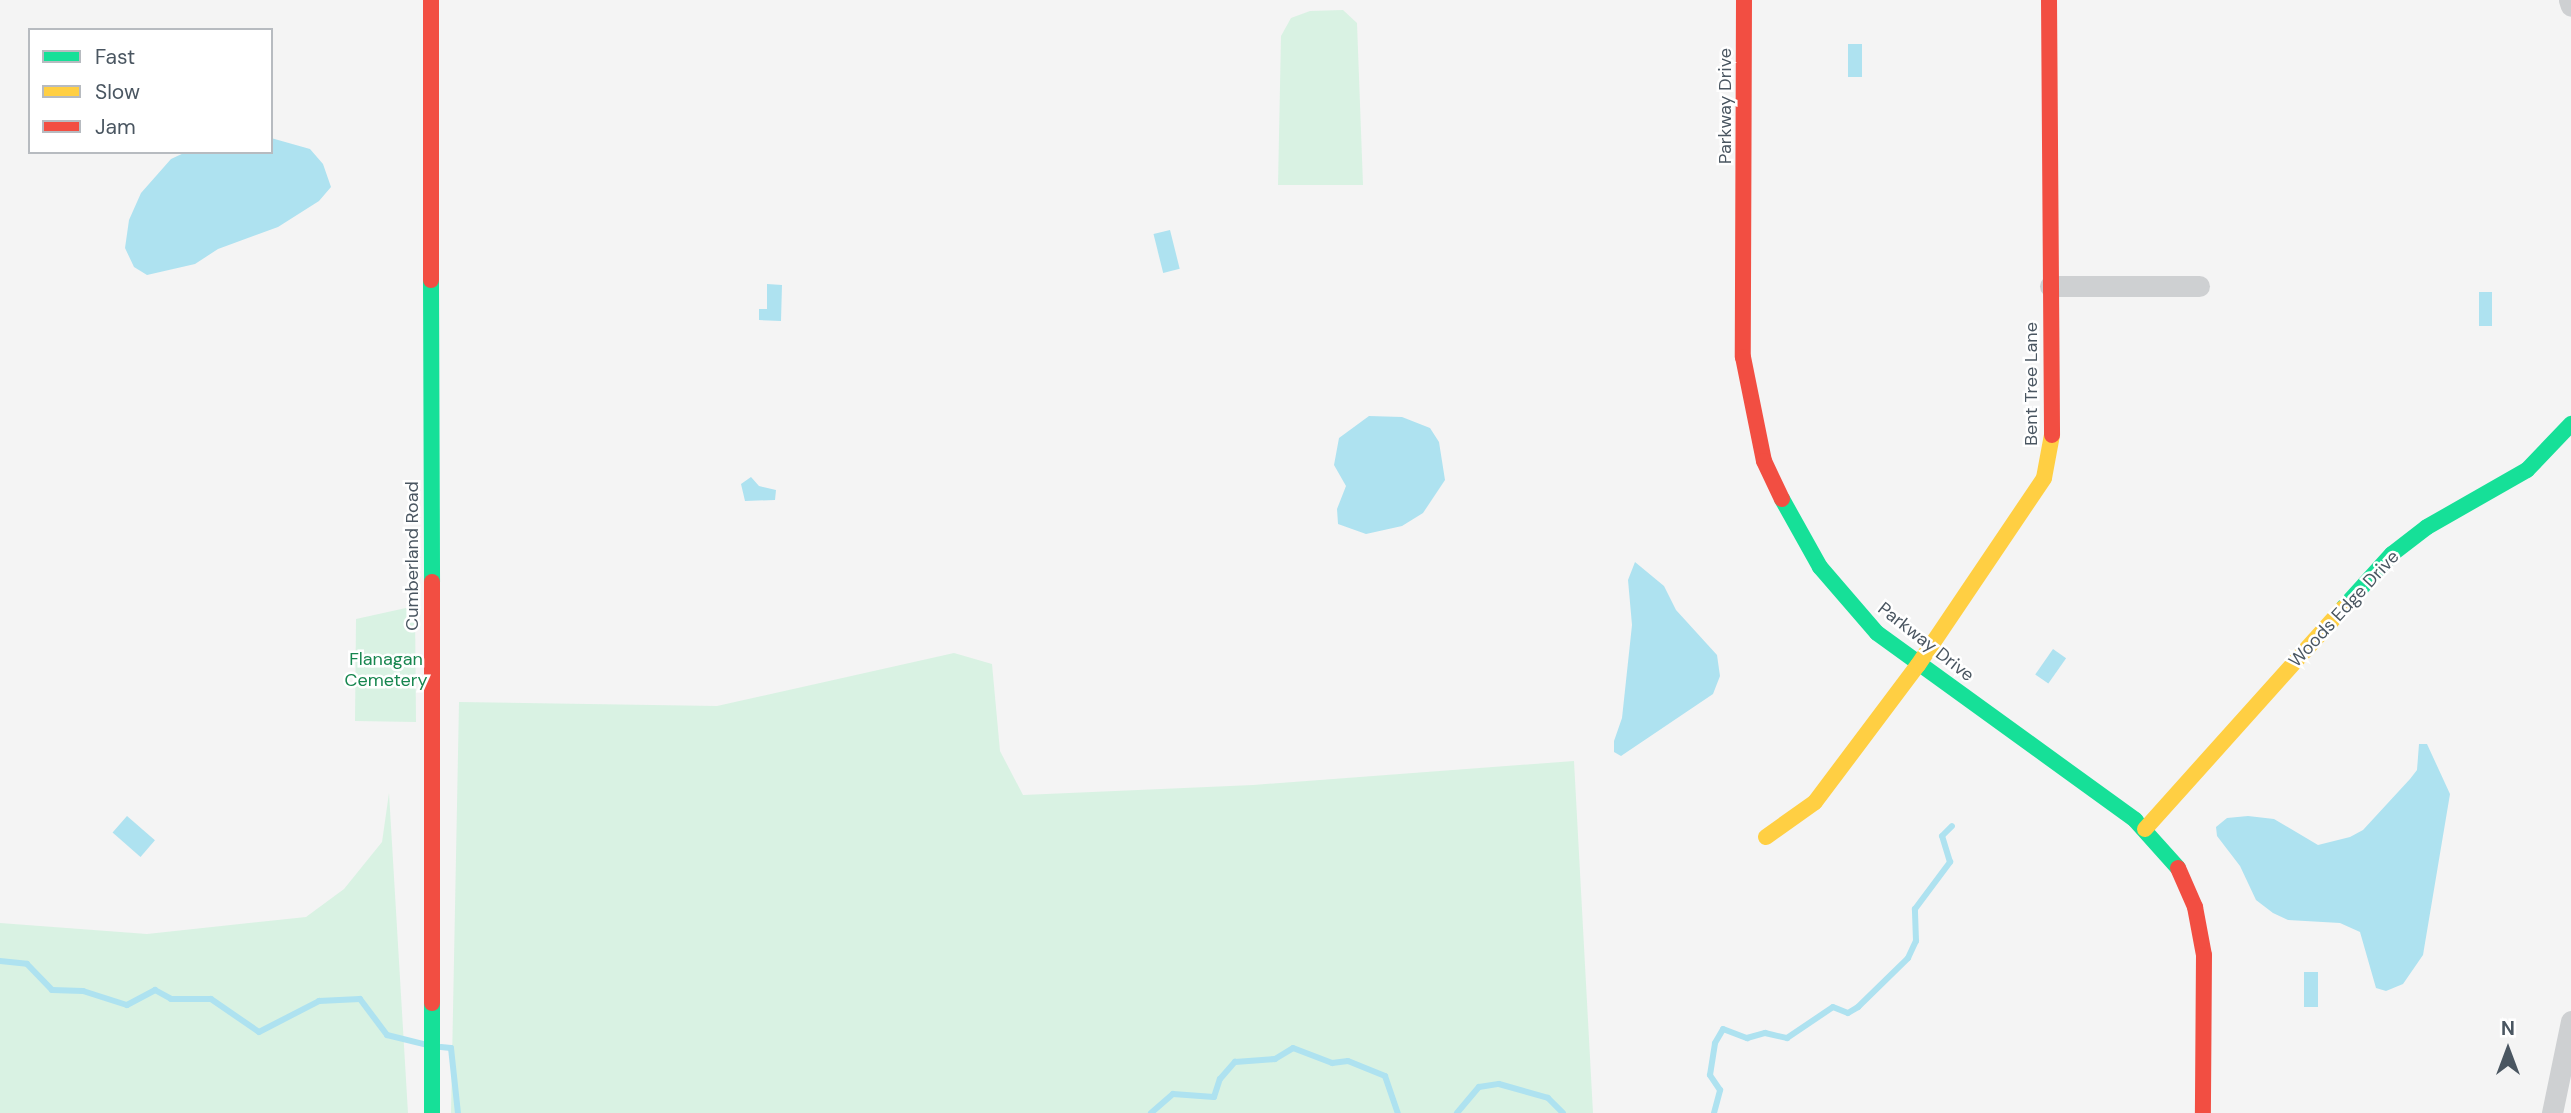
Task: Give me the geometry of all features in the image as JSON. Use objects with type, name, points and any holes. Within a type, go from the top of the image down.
[{"type":"street","name":"Cumberland Road","points":[[431,0],[432,1113]]},
{"type":"street","name":"Parkway Drive","points":[[1744,0],[1743,357],[1763,461],[1796,530],[1819,567],[1877,633],[2145,829],[2179,869],[2201,933],[2203,1113]]},
{"type":"street","name":"Bent Tree Lane","points":[[1766,837],[1815,802],[1917,664],[2044,478],[2052,445],[2049,0]]},
{"type":"street","points":[[2569,0],[2571,6]]},
{"type":"street","points":[[2050,286],[2199,286]]},
{"type":"street","name":"Woods Edge Drive","points":[[2145,829],[2392,554],[2427,527],[2527,470],[2571,424]]},
{"type":"street","points":[[2552,1113],[2571,1021]]},
{"type":"green space","points":[[1343,10],[1357,23],[1363,185],[1278,185],[1281,36],[1291,18],[1310,11]]},
{"type":"green space","name":"Flanagan Cemetery","points":[[415,606],[416,722],[355,721],[356,619]]},
{"type":"green space","points":[[954,653],[992,664],[1000,751],[1023,795],[1253,785],[1574,761],[1593,1113],[451,1113],[459,702],[717,706]]},
{"type":"green space","points":[[389,793],[408,1113],[0,1113],[0,923],[147,934],[306,917],[344,889],[382,842]]},
{"type":"water","points":[[1848,44],[1862,44],[1862,77],[1848,77]]},
{"type":"water","points":[[273,139],[310,149],[323,164],[331,187],[319,201],[278,227],[218,249],[195,264],[147,275],[134,267],[125,248],[129,220],[141,193],[171,159],[182,154],[273,154]]},
{"type":"water","points":[[1170,230],[1180,269],[1163,273],[1154,234]]},
{"type":"water","points":[[767,284],[782,285],[781,321],[759,320],[759,309],[767,309]]},
{"type":"water","points":[[2479,292],[2492,292],[2492,326],[2479,326]]},
{"type":"water","points":[[1369,416],[1402,417],[1430,428],[1439,442],[1445,480],[1423,513],[1402,526],[1366,534],[1338,524],[1337,509],[1346,486],[1334,465],[1339,438]]},
{"type":"water","points":[[751,477],[759,486],[776,490],[775,500],[745,501],[741,484]]},
{"type":"water","points":[[1635,562],[1664,586],[1676,610],[1717,655],[1720,676],[1713,694],[1621,756],[1614,752],[1614,741],[1622,718],[1632,625],[1628,580]]},
{"type":"water","points":[[2053,649],[2066,658],[2048,684],[2035,674]]},
{"type":"water","points":[[2419,744],[2427,744],[2450,794],[2423,955],[2403,984],[2386,991],[2376,988],[2360,932],[2340,923],[2288,920],[2256,900],[2240,866],[2217,836],[2216,827],[2227,818],[2248,816],[2274,819],[2318,845],[2350,837],[2363,830],[2417,770]]},
{"type":"water","points":[[127,816],[155,840],[140,857],[113,833]]},
{"type":"water","points":[[2304,972],[2318,972],[2318,1007],[2304,1007]]},
{"type":"waterway","points":[[1714,1113],[1720,1090],[1710,1075],[1715,1043],[1723,1029],[1747,1038],[1765,1033],[1787,1038],[1833,1007],[1848,1013],[1858,1007],[1908,958],[1916,941],[1915,909],[1950,862],[1942,836],[1952,826]]},
{"type":"waterway","points":[[0,961],[27,964],[52,990],[83,991],[127,1005],[155,990],[171,999],[211,999],[259,1032],[319,1001],[360,999],[387,1035],[424,1044]]},
{"type":"waterway","points":[[441,1047],[451,1048],[458,1113]]},
{"type":"waterway","points":[[1151,1113],[1173,1094],[1214,1097],[1220,1079],[1235,1062],[1275,1059],[1293,1048],[1332,1063],[1348,1061],[1385,1076],[1398,1113]]},
{"type":"waterway","points":[[1457,1113],[1479,1087],[1499,1084],[1548,1098],[1563,1113]]},
{"type":"traffic: fast","points":[[431,280],[432,582]]},
{"type":"traffic: fast","points":[[2343,608],[2392,554],[2427,527],[2527,470],[2571,424]]},
{"type":"traffic: fast","points":[[1782,499],[1820,567],[1877,633],[2135,820],[2178,868]]},
{"type":"traffic: fast","points":[[432,1003],[432,1113]]},
{"type":"traffic: slow","points":[[1766,837],[1815,802],[1918,665],[2044,478],[2052,435]]},
{"type":"traffic: slow","points":[[2145,829],[2343,608]]},
{"type":"traffic: jam","points":[[431,0],[431,280]]},
{"type":"traffic: jam","points":[[1744,0],[1743,357],[1764,461],[1782,499]]},
{"type":"traffic: jam","points":[[2049,0],[2052,435]]},
{"type":"traffic: jam","points":[[432,582],[432,1003]]},
{"type":"traffic: jam","points":[[2178,868],[2195,907],[2204,955],[2203,1113]]}]
